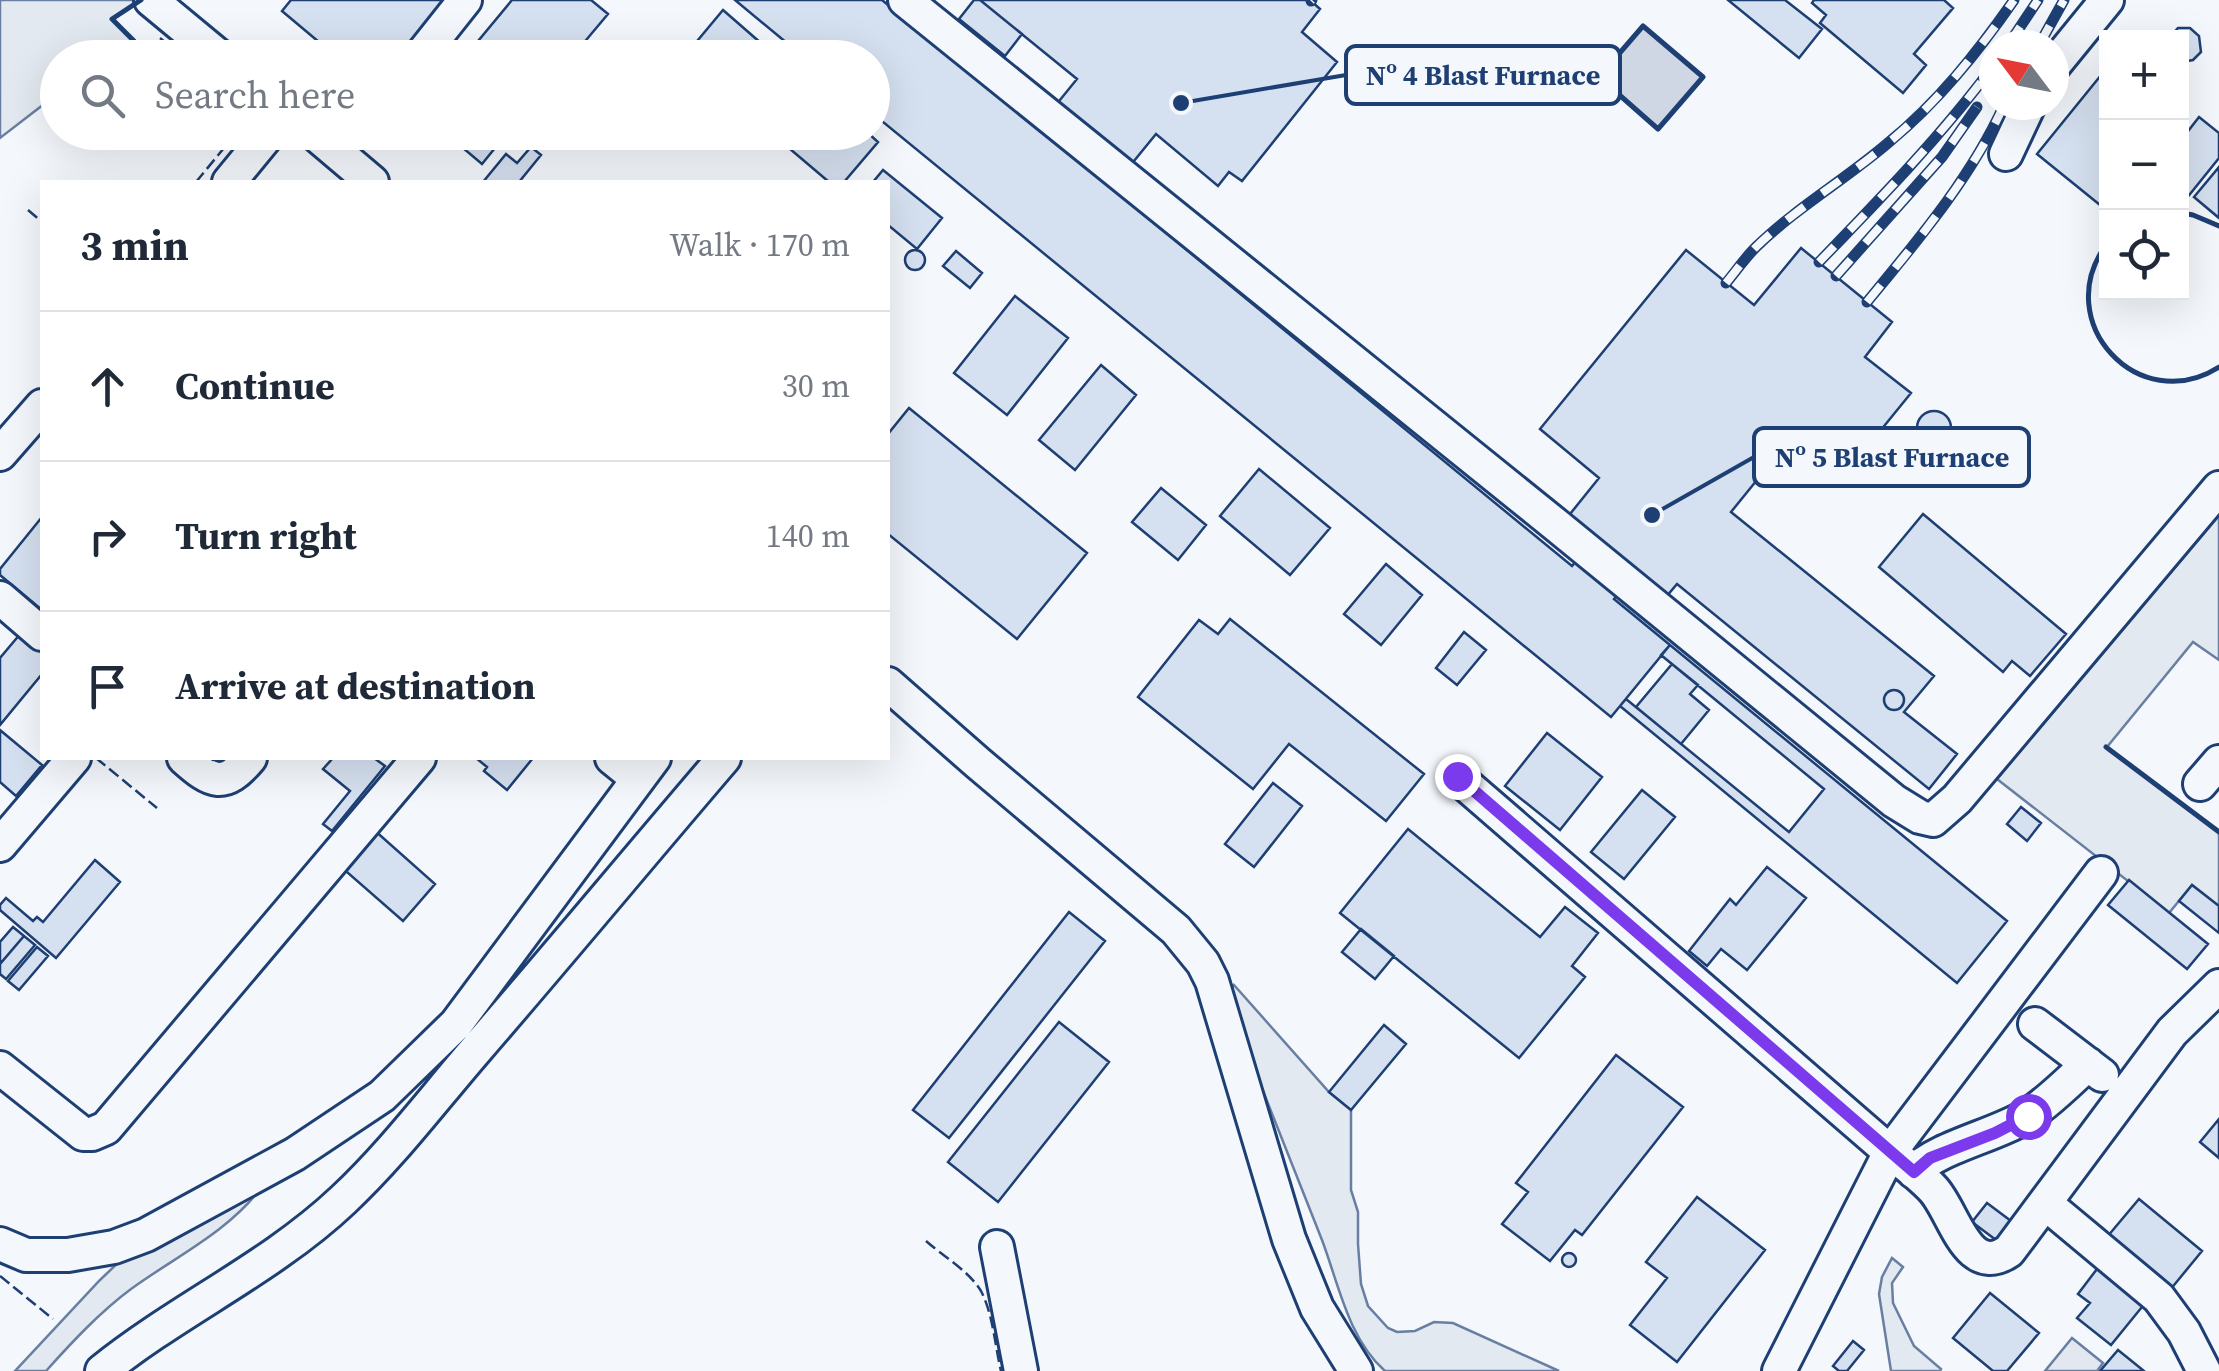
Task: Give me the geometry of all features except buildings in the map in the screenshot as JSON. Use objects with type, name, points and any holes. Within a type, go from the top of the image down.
[{"type":"lane","points":[[151,0],[199,40]]},
{"type":"lane","points":[[433,40],[465,0]]},
{"type":"lane","points":[[905,0],[1880,789],[1920,817],[1933,820],[1957,799],[2219,488]]},
{"type":"lane","points":[[2069,46],[2106,0]]},
{"type":"lane","points":[[2006,154],[2022,120]]},
{"type":"lane","points":[[231,180],[255,150]]},
{"type":"lane","points":[[353,150],[371,180]]},
{"type":"lane","points":[[0,454],[40,408]]},
{"type":"lane","points":[[890,686],[1176,930],[1204,963],[1298,1266],[1317,1308],[1356,1371]]},
{"type":"lane","points":[[0,845],[72,760]]},
{"type":"lane","points":[[186,760],[212,780],[225,780],[248,760]]},
{"type":"lane","points":[[0,1068],[82,1134],[106,1128],[417,760]]},
{"type":"lane","points":[[0,1244],[26,1255],[68,1255],[146,1235],[296,1154],[382,1096],[456,1024],[646,768],[619,760]]},
{"type":"lane","points":[[102,1371],[156,1331],[294,1242],[355,1189],[722,760]]},
{"type":"lane","points":[[1457,776],[1932,1188],[1946,1204],[1969,1248],[1982,1257],[2000,1258],[2009,1251],[2172,1032],[2219,986]]},
{"type":"lane","points":[[1779,1371],[1902,1162],[2101,872]]},
{"type":"lane","points":[[2035,1024],[2126,1093]]},
{"type":"lane","points":[[1902,1162],[1930,1158],[2028,1116],[2088,1064]]},
{"type":"lane","points":[[2045,1203],[2159,1298],[2184,1332],[2204,1371]]},
{"type":"lane","points":[[997,1247],[1021,1371]]},
{"type":"shaded area","points":[[0,0],[141,0],[113,19],[133,40],[40,40],[40,107],[0,138]]},
{"type":"shaded area","points":[[1643,26],[1703,77],[1658,129],[1599,77]]},
{"type":"shaded area","points":[[2219,515],[2219,660],[2193,642],[2107,747],[2219,832],[2219,906],[2192,885],[2169,913],[1997,779]]},
{"type":"shaded area","points":[[1234,985],[1329,1092],[1351,1110],[1351,1190],[1358,1212],[1361,1284],[1368,1306],[1388,1328],[1397,1332],[1415,1331],[1434,1322],[1453,1323],[1559,1371],[1385,1371],[1372,1358],[1346,1310],[1231,1010],[1229,993]]},
{"type":"shaded area","points":[[261,1188],[217,1231],[108,1307],[46,1371],[15,1371],[124,1257]]},
{"type":"shaded area","points":[[1892,1258],[1903,1267],[1892,1283],[1893,1303],[1914,1346],[1940,1371],[1891,1371],[1879,1294]]},
{"type":"shaded area","points":[[2072,1338],[2103,1363],[2097,1371],[2045,1371]]},
{"type":"railway","points":[[1726,283],[1771,233],[1924,111],[1971,58],[2014,0]]},
{"type":"railway","points":[[2018,30],[2038,0]]},
{"type":"railway","points":[[2047,30],[2064,0]]},
{"type":"railway","points":[[1819,262],[1979,84]]},
{"type":"railway","points":[[1836,276],[1942,157],[1977,107]]},
{"type":"railway","points":[[1867,302],[1960,183],[1997,120]]},
{"type":"fence","points":[[198,180],[222,150]]},
{"type":"fence","points":[[28,210],[40,220]]},
{"type":"fence","points":[[98,760],[157,808]]},
{"type":"fence","points":[[926,1241],[963,1270],[981,1291],[1001,1371]]},
{"type":"fence","points":[[0,1276],[53,1319]]},
{"type":"wall","points":[[133,40],[112,19],[141,0]]},
{"type":"wall","points":[[1643,26],[1703,77],[1658,129],[1599,77],[1643,26]]},
{"type":"wall","points":[[2189,214],[2219,226]]},
{"type":"wall","points":[[2099,259],[2091,274],[2089,304],[2096,331],[2112,354],[2133,371],[2160,380],[2189,380],[2219,367]]},
{"type":"wall","points":[[2106,747],[2219,832]]},
{"type":"place","name":"Nº 4 Blast Furnace","points":[[1181,103]]},
{"type":"place","name":"Nº 5 Blast Furnace","points":[[1652,515]]},
{"type":"route","points":[[1457,776],[1914,1172],[1930,1158],[2028,1116]]}]
